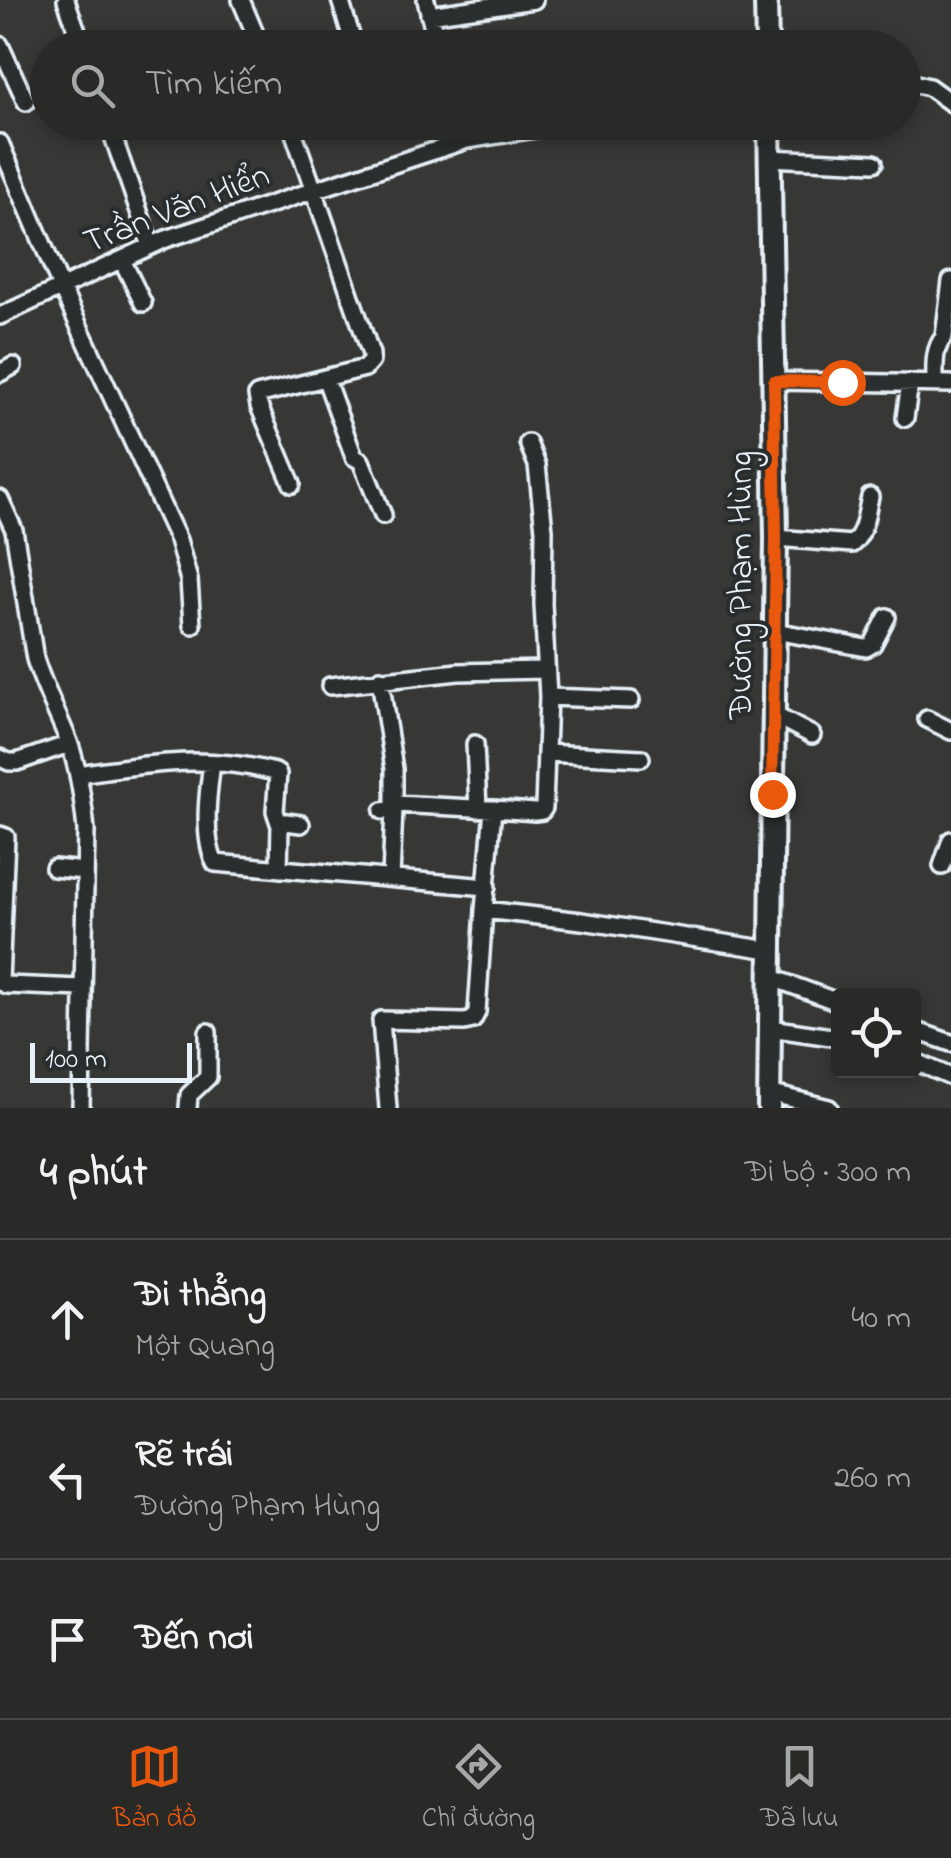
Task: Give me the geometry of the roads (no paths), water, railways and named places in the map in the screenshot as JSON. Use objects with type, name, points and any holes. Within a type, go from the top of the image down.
[{"type":"main road","points":[[766,0],[767,30]]},
{"type":"main road","name":"Đường Phạm Hùng","points":[[769,1100],[776,538],[770,140]]},
{"type":"street","points":[[66,0],[76,30]]},
{"type":"street","points":[[241,0],[254,30]]},
{"type":"street","points":[[340,0],[349,30]]},
{"type":"street","points":[[428,8],[534,0]]},
{"type":"street","points":[[0,45],[26,102]]},
{"type":"street","points":[[921,84],[930,86],[951,103]]},
{"type":"street","points":[[114,140],[151,246]]},
{"type":"street","points":[[292,484],[258,406],[257,395],[326,380],[365,368],[371,362],[296,140]]},
{"type":"street","name":"Trần Văn Hiển","points":[[0,316],[57,277],[122,260],[311,184],[440,140]]},
{"type":"street","points":[[0,142],[57,277],[178,540],[189,580],[192,626]]},
{"type":"street","points":[[770,158],[874,163]]},
{"type":"street","points":[[122,260],[143,304]]},
{"type":"street","points":[[774,381],[943,383],[936,350],[944,337],[951,282]]},
{"type":"street","points":[[326,380],[353,455],[361,461],[382,514]]},
{"type":"street","points":[[904,418],[910,383]]},
{"type":"street","points":[[391,808],[544,808],[548,697],[542,604],[543,514],[537,465],[528,443]]},
{"type":"street","points":[[776,538],[852,544],[862,529],[870,497]]},
{"type":"street","points":[[0,499],[41,678],[78,774],[86,830],[81,1108]]},
{"type":"street","points":[[775,631],[866,648],[873,644],[887,618]]},
{"type":"street","points":[[330,686],[458,672],[546,670]]},
{"type":"street","points":[[380,679],[394,769],[390,878]]},
{"type":"street","points":[[548,697],[631,700]]},
{"type":"street","points":[[774,716],[812,735]]},
{"type":"street","points":[[927,719],[951,731]]},
{"type":"street","points":[[0,758],[16,762],[69,744]]},
{"type":"street","points":[[388,1108],[373,1019],[464,1022],[474,1020],[478,1012],[486,887],[486,809],[475,744]]},
{"type":"street","points":[[546,753],[641,758]]},
{"type":"street","points":[[78,774],[180,760],[275,772],[279,869]]},
{"type":"street","points":[[212,762],[207,800],[213,860],[220,864],[486,887]]},
{"type":"street","points":[[279,821],[301,824]]},
{"type":"street","points":[[0,834],[6,836],[0,982],[82,988]]},
{"type":"street","points":[[942,866],[951,840]]},
{"type":"street","points":[[54,868],[85,870]]},
{"type":"street","points":[[484,910],[582,920],[770,950]]},
{"type":"street","points":[[770,977],[831,999]]},
{"type":"street","points":[[770,1028],[831,1037]]},
{"type":"street","points":[[188,1108],[188,1095],[208,1077],[208,1032]]},
{"type":"street","points":[[921,1032],[951,1043]]},
{"type":"street","points":[[921,1064],[951,1077]]},
{"type":"street","points":[[769,1100],[829,1108]]}]
